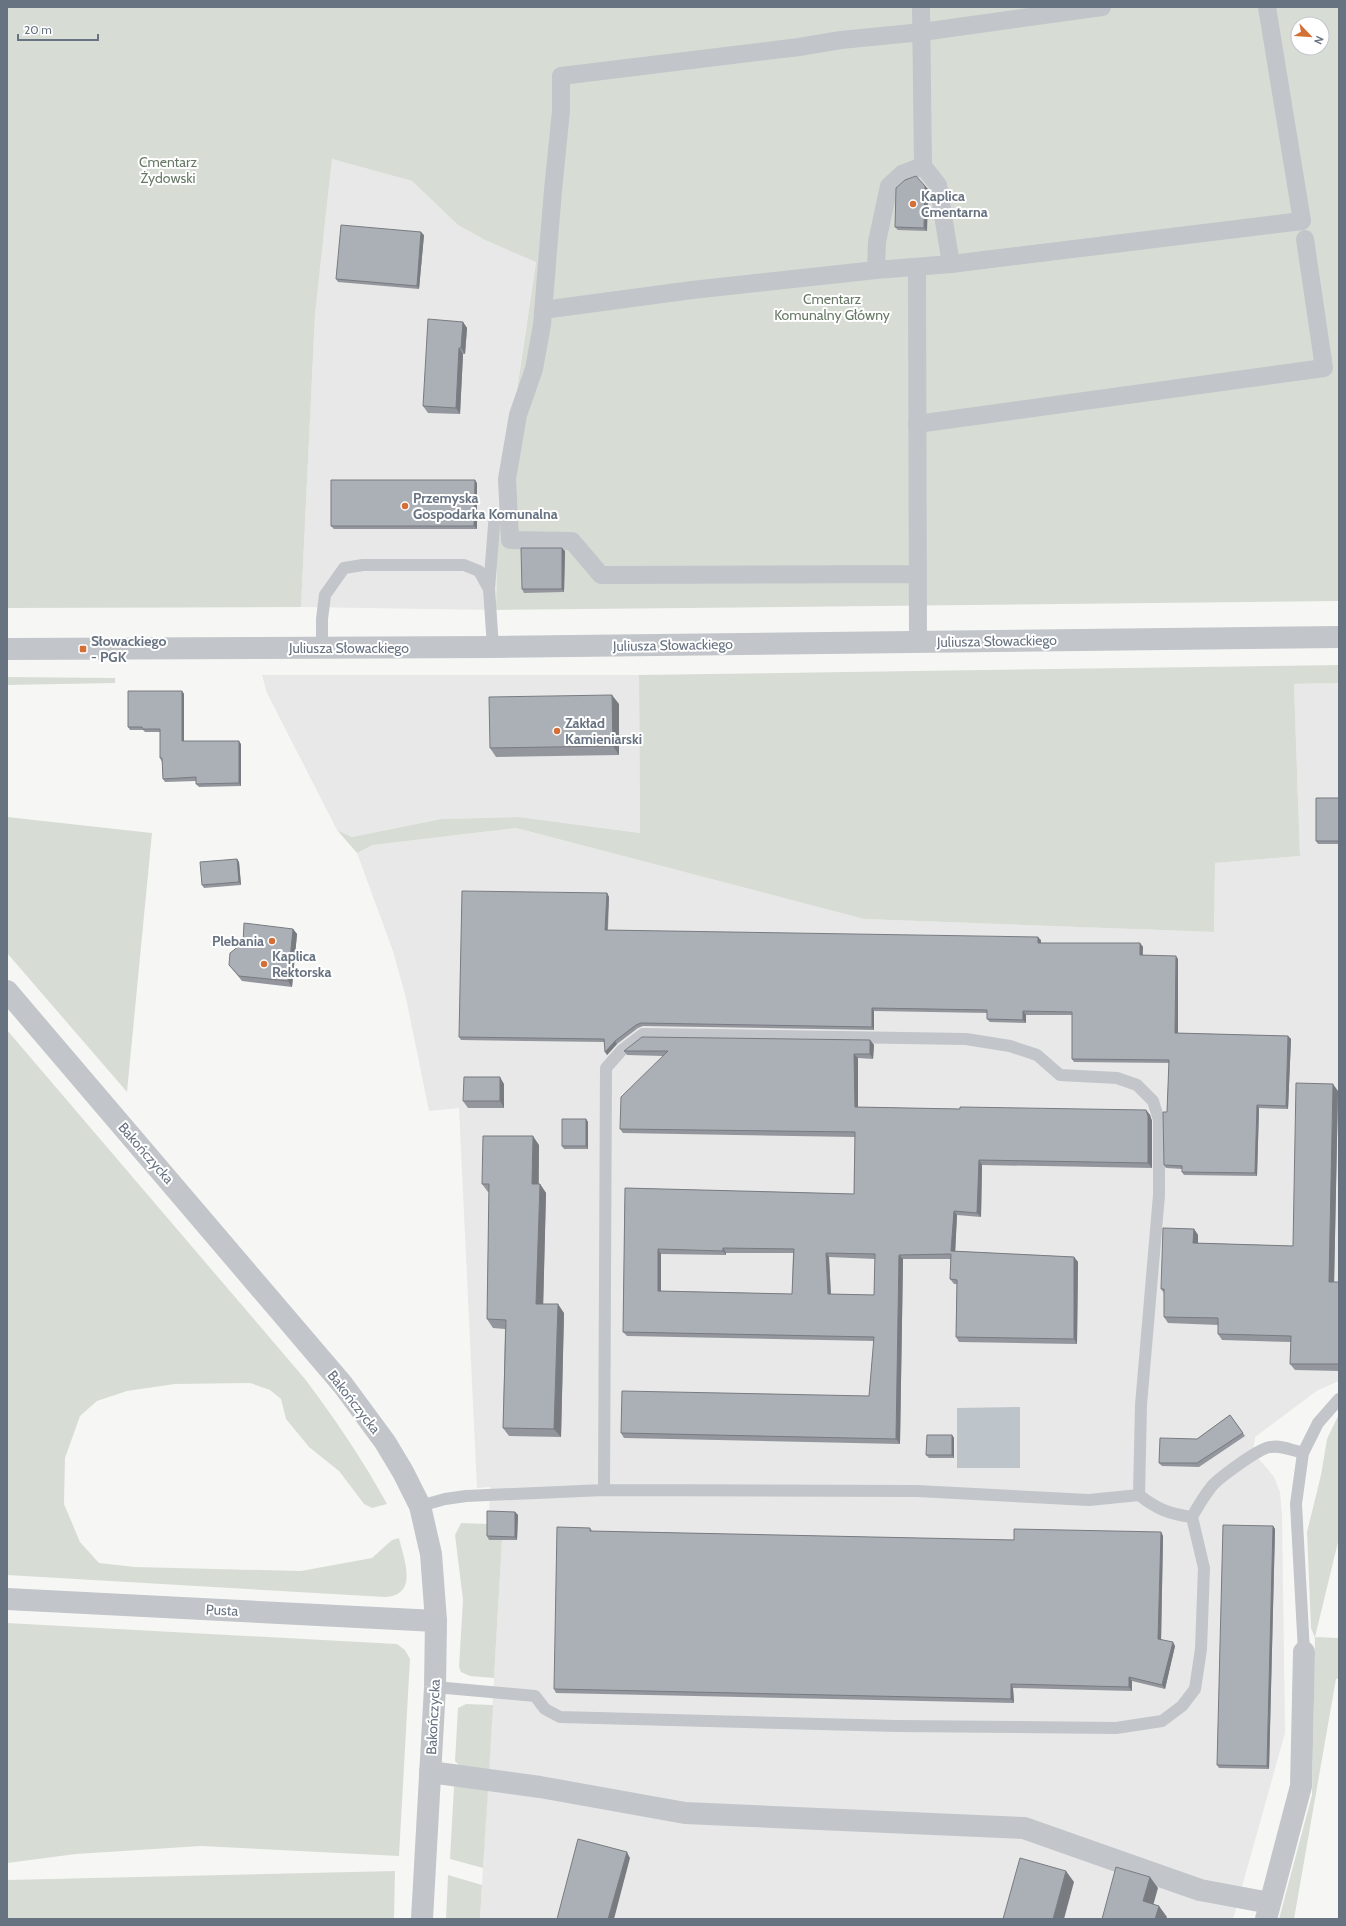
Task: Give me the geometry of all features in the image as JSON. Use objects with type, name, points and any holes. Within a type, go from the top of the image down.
[{"type":"street","points":[[921,7],[923,166],[938,185],[951,264]]},
{"type":"street","points":[[918,574],[601,575],[572,541],[510,540],[507,479],[518,415],[534,369],[543,310],[561,111],[561,76],[798,47],[842,40],[922,32],[1102,7]]},
{"type":"street","points":[[543,310],[692,290],[876,270],[951,264],[1302,221],[1267,7]]},
{"type":"street","points":[[876,270],[877,242],[888,186],[902,174],[923,166]]},
{"type":"street","points":[[917,424],[1324,368],[1306,238]]},
{"type":"street","points":[[917,267],[918,642]]},
{"type":"street","name":"Juliusza Słowackiego","points":[[7,649],[493,647],[1339,637]]},
{"type":"street","name":"Bakończycka","points":[[7,991],[342,1385],[385,1442],[420,1506],[431,1554],[436,1621],[435,1688],[422,1919]]},
{"type":"street","name":"Pusta","points":[[7,1599],[436,1621]]},
{"type":"street","points":[[430,1772],[540,1787],[685,1813],[1024,1828],[1200,1890],[1268,1911],[1301,1786],[1304,1652]]},
{"type":"lane","points":[[493,647],[489,589],[495,512]]},
{"type":"lane","points":[[322,648],[324,595],[344,568],[363,565],[464,565],[479,570],[489,589]]},
{"type":"lane","points":[[604,1490],[606,1068],[622,1050],[643,1034],[966,1039],[1010,1046],[1037,1055],[1060,1075],[1117,1078],[1137,1085],[1153,1101],[1159,1120],[1159,1195],[1141,1397],[1139,1495]]},
{"type":"lane","points":[[1304,1652],[1296,1504],[1303,1452],[1318,1423],[1339,1399]]},
{"type":"lane","points":[[435,1688],[535,1696],[545,1708],[560,1717],[896,1726],[1116,1728],[1162,1721],[1182,1706],[1195,1689],[1201,1649],[1204,1568],[1192,1517],[1201,1500],[1213,1485],[1257,1452],[1269,1447],[1282,1447],[1303,1452]]},
{"type":"lane","points":[[420,1506],[444,1499],[466,1496],[604,1490],[917,1491],[1089,1500],[1139,1495],[1155,1508],[1173,1514],[1192,1517]]},
{"type":"shaded area","points":[[332,159],[412,181],[458,225],[485,240],[536,261],[498,518],[496,610],[301,607],[315,315]]},
{"type":"shaded area","points":[[262,675],[639,675],[640,833],[519,817],[441,819],[352,837],[337,830],[267,693]]},
{"type":"shaded area","points":[[1339,683],[1339,1381],[1318,1390],[1255,1437],[1253,1452],[1274,1477],[1280,1492],[1282,1516],[1285,1733],[1233,1919],[480,1919],[502,1540],[489,1514],[490,1487],[477,1488],[459,1108],[429,1111],[406,998],[393,951],[357,853],[373,845],[516,828],[864,919],[1214,932],[1215,863],[1300,856],[1294,684]]},
{"type":"shaded area","points":[[1020,1407],[1020,1468],[957,1468],[957,1408]]},
{"type":"green space","name":"Cmentarz Komunalny Główny","points":[[7,7],[1339,7],[1339,601],[496,610],[498,518],[536,262],[485,240],[458,225],[412,181],[332,159],[315,315],[301,607],[7,608]]},
{"type":"green space","points":[[1339,665],[1339,683],[1294,684],[1300,856],[1215,863],[1214,932],[864,919],[516,828],[373,845],[357,853],[337,830],[352,837],[441,819],[519,817],[640,833],[639,675]]},
{"type":"green space","points":[[7,677],[115,678],[115,683],[7,685]]},
{"type":"green space","points":[[7,817],[152,833],[127,1092],[7,953]]},
{"type":"green space","points":[[7,1030],[305,1379],[348,1440],[387,1504],[372,1508],[364,1504],[339,1471],[309,1447],[286,1419],[281,1399],[270,1390],[250,1383],[175,1384],[127,1391],[97,1401],[80,1416],[65,1458],[64,1504],[80,1542],[99,1563],[135,1567],[301,1571],[372,1558],[392,1540],[399,1538],[407,1575],[406,1583],[402,1590],[396,1595],[385,1597],[7,1575]]},
{"type":"green space","points":[[1339,1414],[1339,1538],[1315,1637],[1339,1638],[1339,1678],[1336,1679],[1294,1919],[1279,1919],[1312,1795],[1315,1638],[1311,1628],[1307,1532],[1321,1475],[1327,1439]]},
{"type":"green space","points":[[461,1523],[489,1524],[502,1540],[494,1678],[470,1676],[461,1672],[459,1667],[463,1600],[455,1535]]},
{"type":"green space","points":[[7,1623],[397,1644],[405,1650],[410,1659],[399,1856],[201,1846],[76,1854],[7,1863]]},
{"type":"green space","points":[[466,1704],[493,1705],[489,1772],[461,1767],[455,1761],[458,1708]]},
{"type":"green space","points":[[454,1786],[488,1790],[483,1868],[450,1859]]},
{"type":"green space","points":[[395,1871],[394,1919],[7,1919],[7,1880]]},
{"type":"green space","points":[[448,1875],[482,1885],[480,1919],[446,1919]]},
{"type":"building","name":"Kaplica Cmentarna","points":[[916,176],[925,186],[924,228],[895,227],[896,188],[905,180]]},
{"type":"building","points":[[341,225],[421,232],[417,286],[336,279]]},
{"type":"building","points":[[428,319],[463,322],[461,348],[459,348],[456,408],[423,406]]},
{"type":"building","name":"Przemyska Gospodarka Komunalna","points":[[331,480],[475,480],[474,526],[331,526]]},
{"type":"building","points":[[521,548],[562,548],[562,589],[522,589]]},
{"type":"building","points":[[128,691],[182,691],[182,741],[239,741],[239,783],[196,784],[196,777],[163,779],[162,758],[160,758],[160,729],[128,727]]},
{"type":"building","name":"Zakład Kamieniarski","points":[[612,695],[613,746],[490,748],[489,697]]},
{"type":"building","points":[[1316,798],[1339,798],[1339,841],[1316,841]]},
{"type":"building","points":[[237,859],[239,882],[202,885],[200,862]]},
{"type":"building","points":[[462,891],[607,893],[605,930],[1038,937],[1038,943],[1140,943],[1140,955],[1176,956],[1175,1033],[1288,1036],[1286,1106],[1257,1105],[1255,1173],[1182,1172],[1182,1166],[1164,1165],[1163,1112],[1167,1112],[1169,1060],[1072,1059],[1072,1012],[1023,1011],[1023,1020],[987,1019],[987,1010],[872,1008],[872,1027],[641,1023],[636,1025],[615,1041],[605,1052],[604,1039],[459,1037]]},
{"type":"building","points":[[244,923],[293,929],[288,981],[239,976],[229,965],[230,953],[243,943]]},
{"type":"building","points":[[642,1037],[870,1040],[870,1054],[854,1054],[855,1107],[1146,1110],[1148,1116],[1148,1163],[979,1160],[977,1213],[954,1211],[951,1251],[1074,1257],[1074,1339],[956,1337],[957,1280],[950,1279],[951,1254],[899,1255],[896,1439],[621,1433],[622,1391],[869,1396],[874,1337],[623,1332],[625,1188],[854,1194],[855,1132],[620,1129],[621,1097],[668,1051],[624,1051]],"holes":[[[723,1248],[794,1249],[792,1294],[658,1291],[658,1249],[723,1251]],[[826,1253],[875,1254],[874,1295],[828,1294]]]},
{"type":"building","points":[[464,1077],[500,1077],[500,1101],[463,1101]]},
{"type":"building","points":[[1296,1083],[1333,1084],[1329,1282],[1339,1282],[1339,1364],[1290,1364],[1291,1336],[1218,1334],[1218,1318],[1164,1317],[1164,1289],[1161,1289],[1163,1228],[1194,1229],[1193,1243],[1293,1246]]},
{"type":"building","points":[[562,1119],[586,1119],[586,1146],[562,1146]]},
{"type":"building","points":[[483,1136],[533,1136],[532,1184],[540,1184],[536,1304],[558,1304],[554,1429],[503,1428],[506,1320],[487,1319],[489,1184],[482,1184]]},
{"type":"building","points":[[1230,1415],[1243,1433],[1197,1463],[1159,1463],[1160,1438],[1197,1439]]},
{"type":"building","points":[[927,1435],[952,1435],[952,1455],[926,1455]]},
{"type":"building","points":[[487,1511],[515,1512],[515,1537],[487,1536]]},
{"type":"building","points":[[1223,1525],[1273,1526],[1267,1766],[1217,1765]]},
{"type":"building","points":[[557,1527],[590,1528],[590,1531],[1014,1540],[1014,1529],[1161,1532],[1158,1639],[1173,1642],[1162,1685],[1129,1677],[1129,1687],[1011,1684],[1011,1699],[554,1689]]},
{"type":"building","points":[[578,1839],[627,1852],[608,1919],[557,1919]]},
{"type":"building","points":[[1020,1858],[1066,1871],[1053,1919],[1003,1919]]},
{"type":"building","points":[[1116,1867],[1150,1877],[1143,1901],[1159,1906],[1155,1919],[1102,1919]]},
{"type":"place","name":"Kaplica Cmentarna","points":[[913,204]]},
{"type":"place","name":"Przemyska Gospodarka Komunalna","points":[[405,506]]},
{"type":"place","name":"Słowackiego - PGK","points":[[83,649]]},
{"type":"place","name":"Zakład Kamieniarski","points":[[557,731]]},
{"type":"place","name":"Plebania","points":[[272,941]]},
{"type":"place","name":"Kaplica Rektorska","points":[[264,964]]},
{"type":"park label","name":"Cmentarz Żydowski","points":[[168,170]]}]
